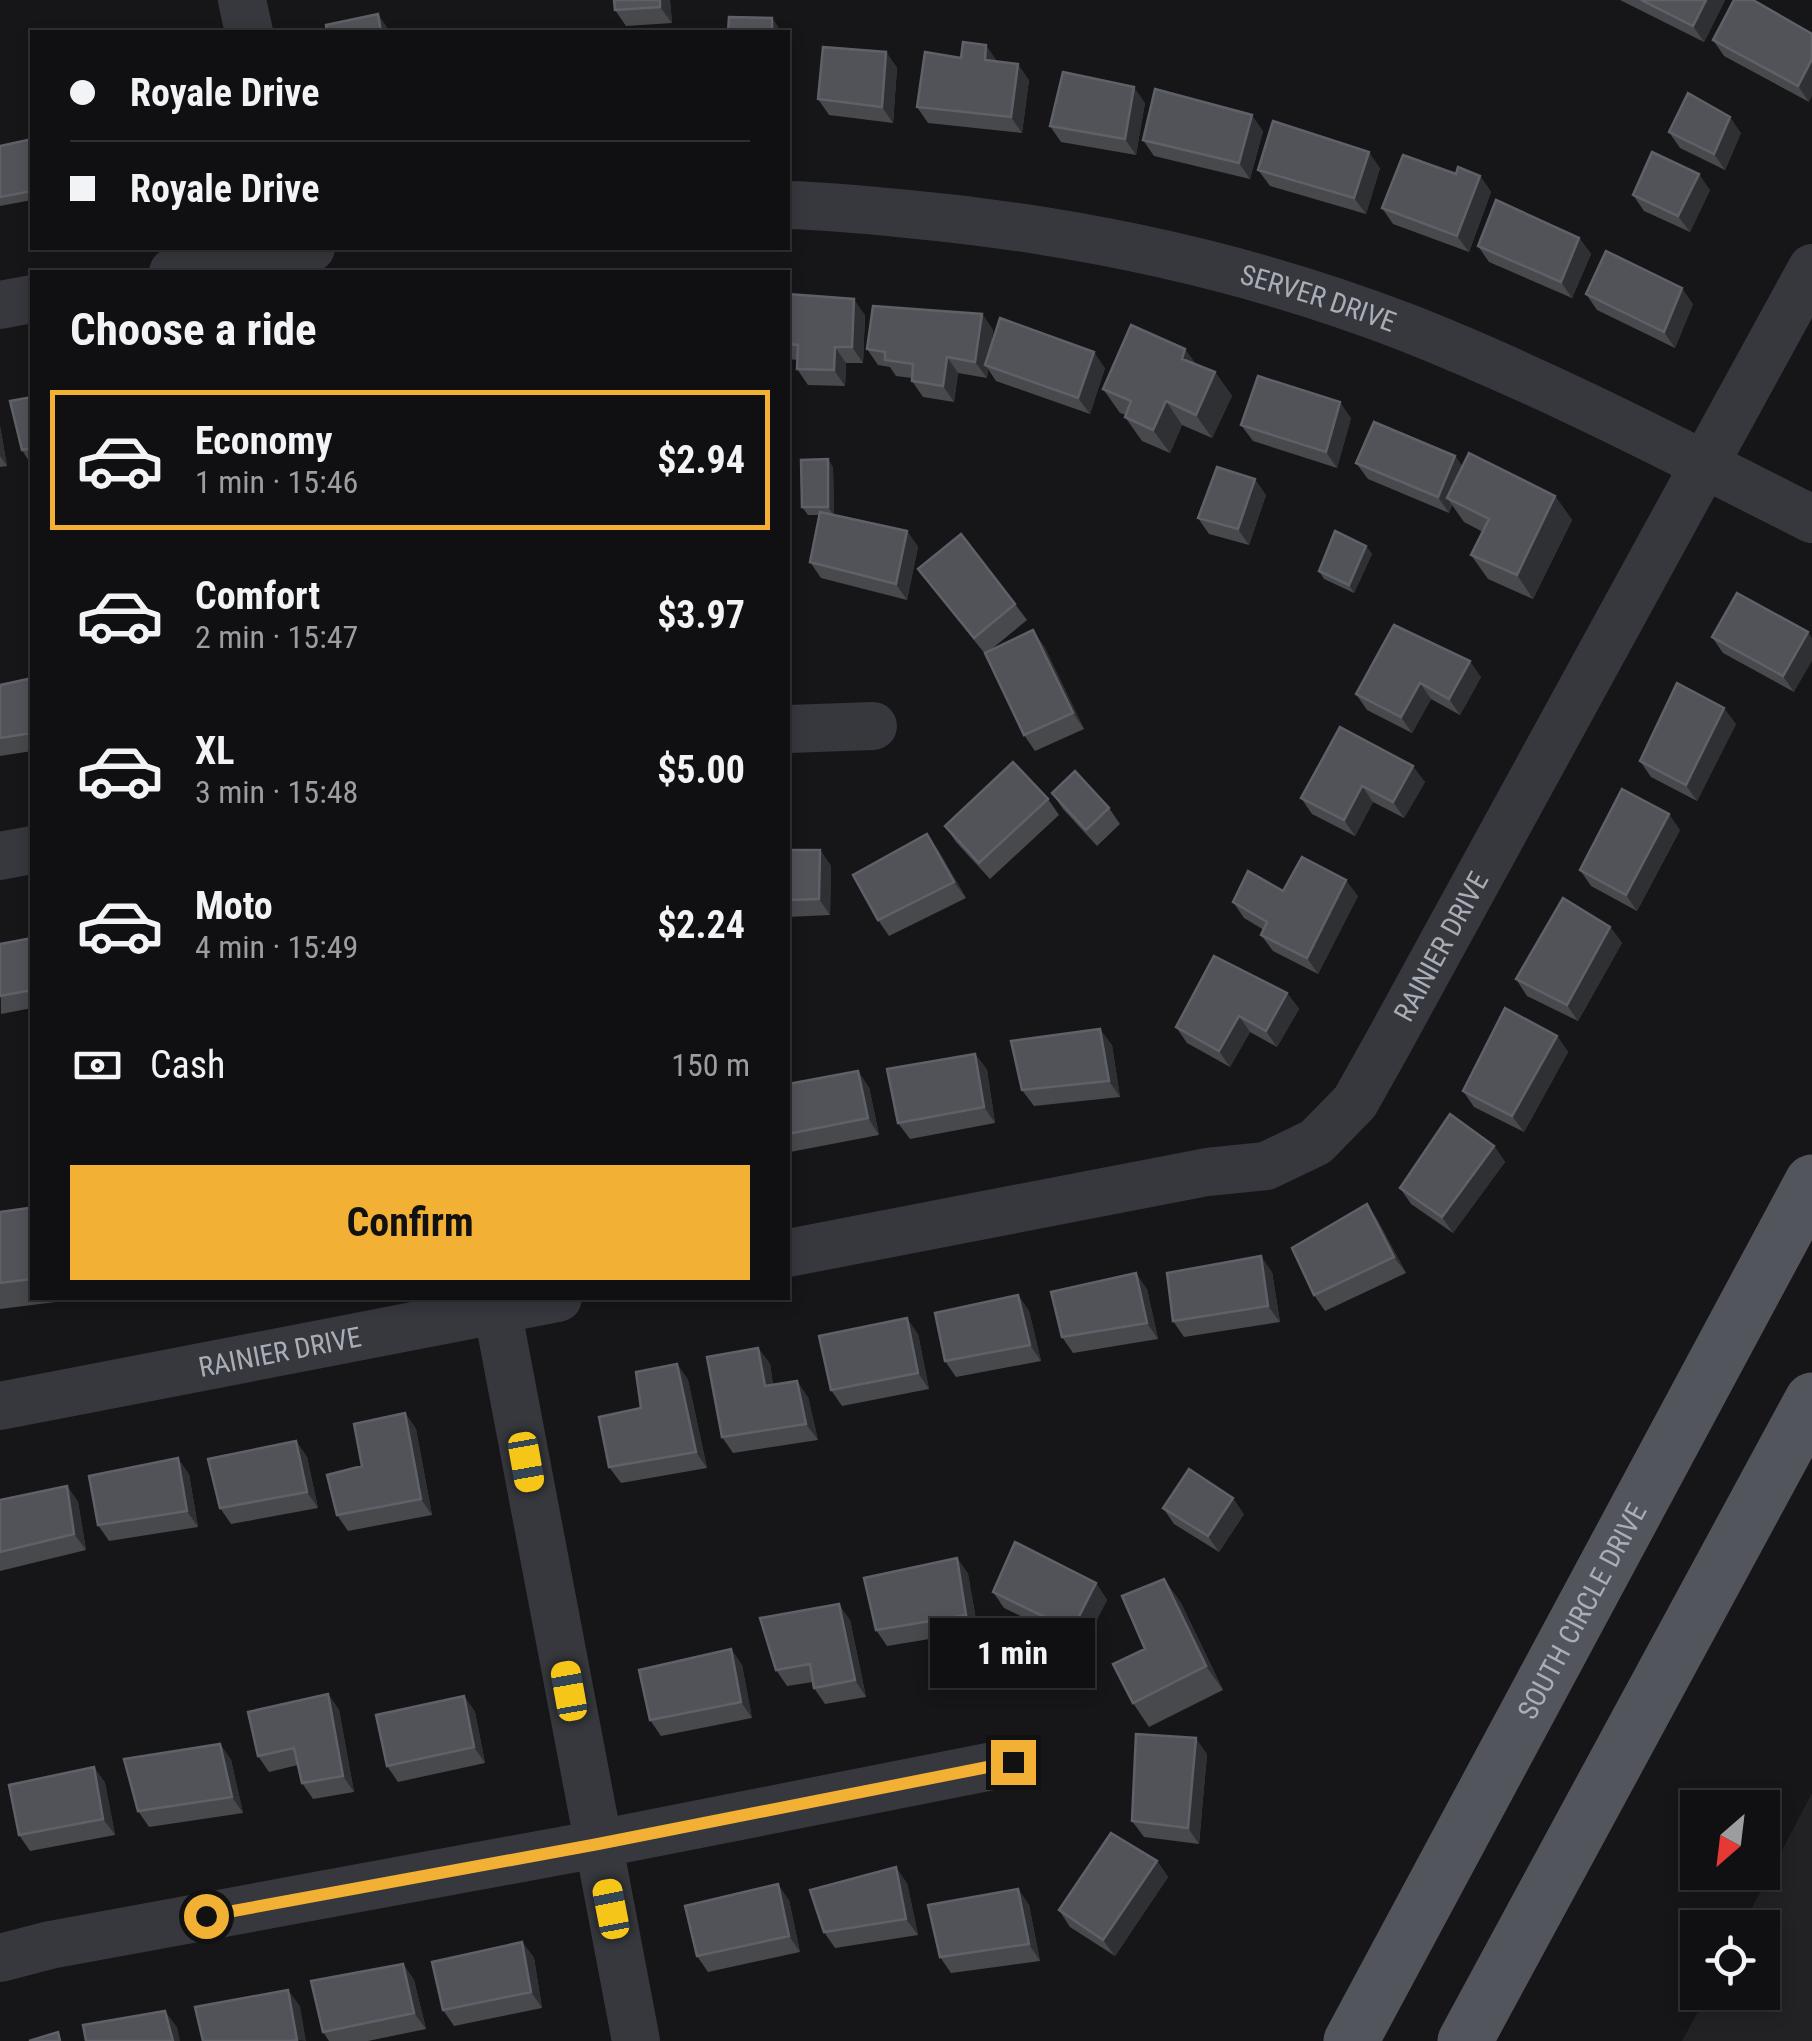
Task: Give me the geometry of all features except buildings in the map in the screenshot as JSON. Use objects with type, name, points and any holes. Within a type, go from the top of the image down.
[{"type":"main road","name":"SOUTH CIRCLE DRIVE","points":[[1350,2041],[1812,1182]]},
{"type":"main road","points":[[1466,2041],[1812,1400]]},
{"type":"street","points":[[242,0],[248,30]]},
{"type":"street","name":"SERVER DRIVE","points":[[790,205],[1058,232],[1166,254],[1275,284],[1424,335],[1546,386],[1812,519]]},
{"type":"street","points":[[187,270],[296,255]]},
{"type":"street","name":"RAINIER DRIVE","points":[[790,1253],[1207,1172],[1266,1166],[1316,1142],[1355,1102],[1812,268]]},
{"type":"street","points":[[0,304],[30,298]]},
{"type":"street","points":[[790,729],[873,726]]},
{"type":"street","points":[[0,856],[30,850]]},
{"type":"street","name":"RAINIER DRIVE","points":[[0,1406],[496,1303],[533,1300]]},
{"type":"street","points":[[496,1303],[636,2041]]},
{"type":"street","points":[[0,1958],[50,1944],[598,1844],[1013,1762]]},
{"type":"shaded area","points":[[1812,1793],[1812,2041],[1682,2041],[1699,2010],[1780,2010],[1780,1910],[1751,1910],[1761,1890],[1780,1890],[1780,1854]]},
{"type":"route","points":[[206,1916],[1013,1762]]}]
